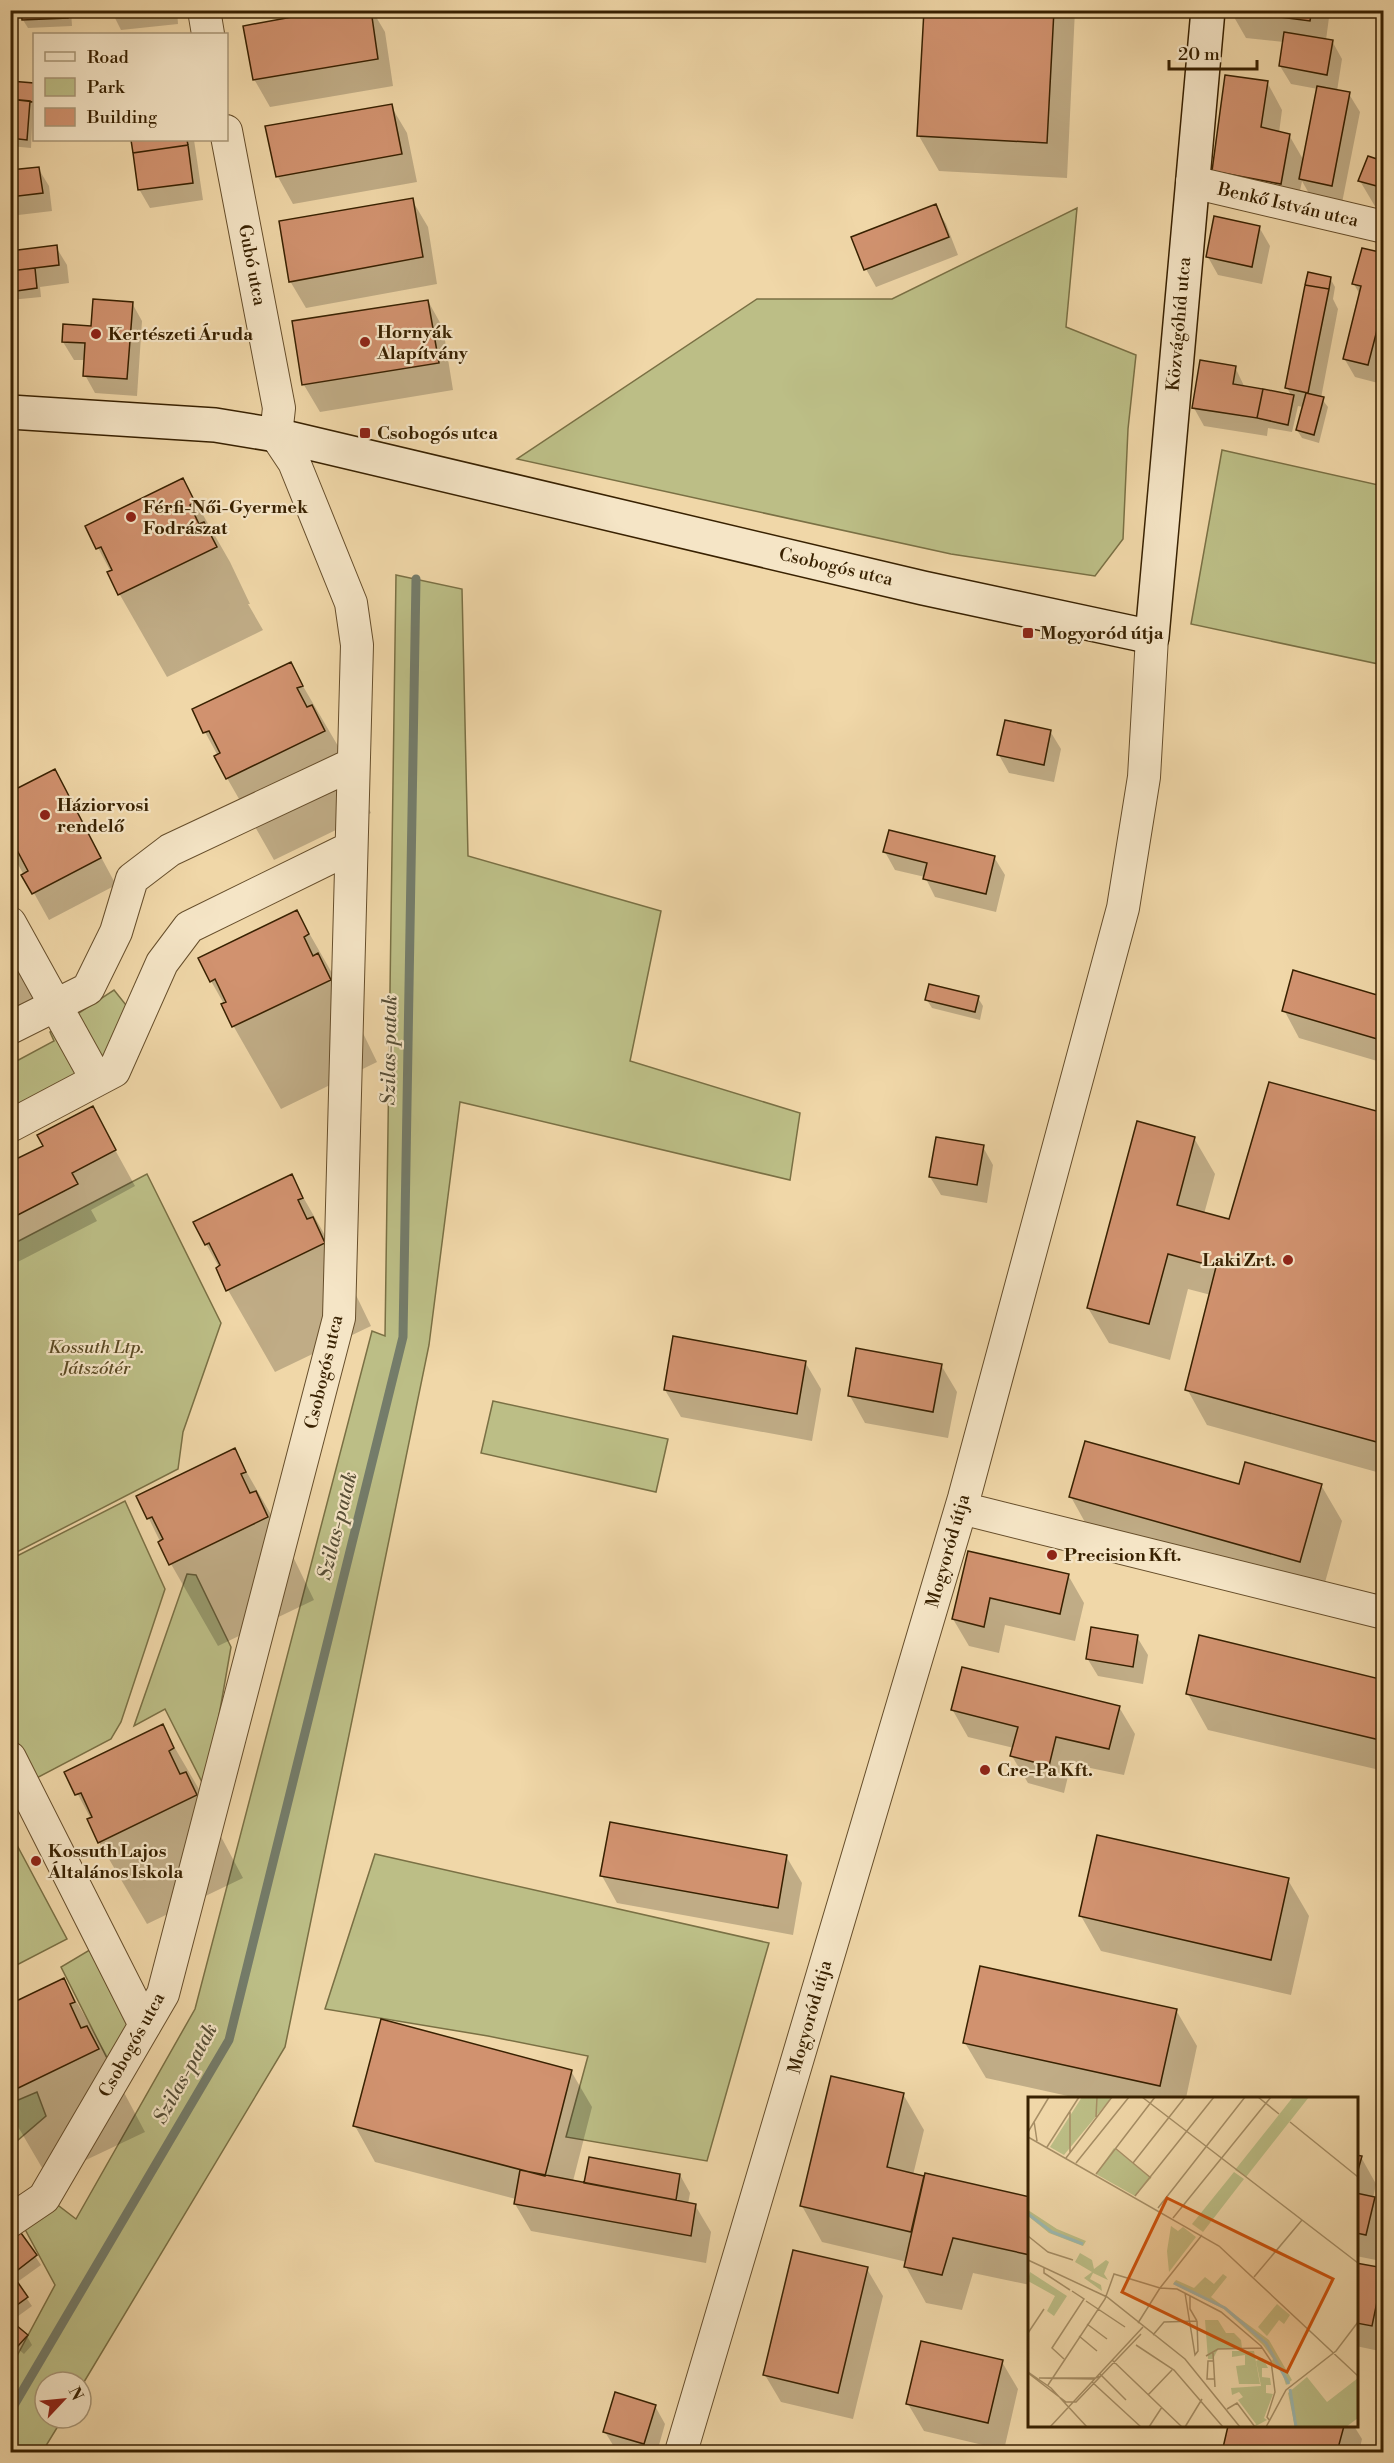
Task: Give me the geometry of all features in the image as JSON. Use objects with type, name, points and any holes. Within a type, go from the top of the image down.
[{"type":"street","points":[[204,10],[208,33]]},
{"type":"street","name":"Közvágóhíd utca","points":[[1152,637],[1209,10]]},
{"type":"street","name":"Gubó utca","points":[[228,141],[279,408],[276,435]]},
{"type":"street","name":"Benkő István utca","points":[[1192,183],[1383,227]]},
{"type":"street","name":"Csobogós utca","points":[[10,412],[215,425],[276,435],[923,588],[1152,637]]},
{"type":"street","name":"Csobogós utca","points":[[10,2221],[44,2198],[163,1994],[339,1318],[357,645],[351,603],[294,462],[276,435]]},
{"type":"street","name":"Mogyoród útja","points":[[681,2452],[961,1508],[1123,908],[1144,777],[1152,637]]},
{"type":"street","points":[[10,1028],[88,989],[116,932],[132,879],[170,850],[353,764]]},
{"type":"street","points":[[10,1126],[114,1071],[162,963],[189,927],[350,848]]},
{"type":"street","points":[[10,924],[97,1080]]},
{"type":"street","points":[[961,1508],[1383,1614]]},
{"type":"street","points":[[10,1758],[145,2025]]},
{"type":"green space","points":[[1077,208],[1066,327],[1136,355],[1128,429],[1123,539],[1095,576],[951,554],[517,459],[757,299],[892,299]]},
{"type":"green space","points":[[1222,450],[1383,486],[1383,665],[1191,624]]},
{"type":"green space","points":[[396,575],[462,589],[468,856],[661,911],[630,1061],[800,1113],[790,1180],[460,1102],[429,1345],[285,2047],[91,2370],[33,2370],[33,2430],[56,2430],[41,2452],[11,2452],[11,2367],[55,2285],[20,2220],[51,2200],[76,2219],[195,2009],[372,1331],[385,1336]]},
{"type":"green space","points":[[114,990],[130,1010],[112,1051],[77,1074],[80,1084],[11,1118],[11,1064],[54,1041],[50,1032]]},
{"type":"green space","name":"Kossuth Ltp. Játszótér","points":[[147,1174],[221,1323],[183,1432],[178,1469],[11,1555],[11,1245]]},
{"type":"green space","points":[[493,1401],[668,1439],[656,1492],[481,1453]]},
{"type":"green space","points":[[125,1501],[165,1589],[121,1722],[111,1739],[29,1782],[11,1746],[11,1559]]},
{"type":"green space","points":[[187,1574],[196,1575],[231,1647],[206,1790],[165,1709],[134,1726]]},
{"type":"green space","points":[[10,1832],[67,1939],[11,1968],[10,1968]]},
{"type":"green space","points":[[375,1854],[769,1943],[707,2161],[566,2137],[588,2056],[488,2036],[325,2009]]},
{"type":"green space","points":[[103,1942],[143,2021],[112,2068],[61,1967]]},
{"type":"green space","points":[[37,2092],[46,2116],[11,2146],[11,2103]]},
{"type":"building","points":[[21,10],[68,10],[68,18],[22,20]]},
{"type":"building","points":[[330,10],[371,10],[378,59],[253,80],[243,26]]},
{"type":"building","points":[[924,10],[1054,10],[1047,143],[917,136]]},
{"type":"building","points":[[1228,10],[1312,10],[1310,21]]},
{"type":"building","points":[[1284,32],[1333,40],[1327,75],[1279,66]]},
{"type":"building","points":[[1225,75],[1268,81],[1261,127],[1290,134],[1281,184],[1212,171]]},
{"type":"building","points":[[10,81],[33,83],[33,102],[10,99]]},
{"type":"building","points":[[1317,86],[1350,92],[1332,186],[1299,179]]},
{"type":"building","points":[[10,99],[30,101],[27,140],[10,138]]},
{"type":"building","points":[[392,104],[402,154],[276,177],[265,126]]},
{"type":"building","points":[[1384,114],[1384,135],[1377,132]]},
{"type":"building","points":[[131,141],[187,141],[188,145],[133,153]]},
{"type":"building","points":[[188,145],[193,183],[138,190],[133,153]]},
{"type":"building","points":[[1384,150],[1384,188],[1358,181],[1368,156],[1380,160]]},
{"type":"building","points":[[39,167],[43,193],[10,197],[10,170]]},
{"type":"building","points":[[413,198],[423,257],[289,282],[279,221]]},
{"type":"building","points":[[936,204],[949,237],[864,270],[851,237]]},
{"type":"building","points":[[1214,216],[1260,226],[1252,267],[1206,257]]},
{"type":"building","points":[[57,245],[59,265],[10,271],[10,251]]},
{"type":"building","points":[[1362,248],[1384,253],[1384,303],[1368,365],[1343,359],[1361,286],[1352,284]]},
{"type":"building","points":[[35,268],[37,288],[10,292],[10,271]]},
{"type":"building","points":[[1308,272],[1331,277],[1329,289],[1305,285]]},
{"type":"building","points":[[1305,285],[1329,289],[1308,393],[1285,388]]},
{"type":"building","name":"Kertészeti Áruda","points":[[93,299],[133,302],[127,379],[83,376],[85,343],[62,342],[63,324],[91,326]]},
{"type":"building","name":"Hornyák Alapítvány","points":[[428,300],[439,363],[302,385],[292,321]]},
{"type":"building","points":[[1384,303],[1384,328],[1378,327]]},
{"type":"building","points":[[1200,360],[1236,366],[1233,384],[1263,389],[1257,418],[1192,408]]},
{"type":"building","points":[[1263,389],[1294,395],[1288,425],[1257,418]]},
{"type":"building","points":[[1306,393],[1324,397],[1314,435],[1296,430]]},
{"type":"building","points":[[183,478],[195,502],[190,505],[199,524],[204,522],[217,547],[118,595],[107,572],[112,570],[101,547],[96,549],[85,526]]},
{"type":"building","points":[[291,662],[303,686],[297,688],[307,707],[312,705],[325,731],[226,779],[214,756],[220,753],[209,731],[203,733],[192,709]]},
{"type":"building","points":[[1005,720],[1051,730],[1044,765],[997,755]]},
{"type":"building","name":"Háziorvosi rendelő","points":[[55,769],[101,858],[32,894],[21,875],[28,871],[18,852],[12,856],[10,853],[10,844],[13,843],[10,837],[10,792]]},
{"type":"building","points":[[889,830],[995,856],[986,894],[923,879],[927,863],[883,852]]},
{"type":"building","points":[[297,910],[309,934],[304,937],[313,956],[318,953],[331,980],[232,1027],[221,1004],[226,1002],[215,979],[210,982],[198,958]]},
{"type":"building","points":[[10,937],[26,965],[10,974]]},
{"type":"building","points":[[1293,970],[1384,997],[1384,1041],[1282,1011]]},
{"type":"building","points":[[929,984],[979,996],[975,1012],[925,1000]]},
{"type":"building","name":"Laki Zrt.","points":[[1269,1082],[1384,1113],[1384,1444],[1185,1390],[1216,1267],[1168,1254],[1149,1324],[1087,1308],[1137,1121],[1195,1137],[1177,1205],[1229,1219]]},
{"type":"building","points":[[93,1106],[116,1150],[72,1173],[78,1184],[10,1219],[10,1162],[43,1146],[37,1135]]},
{"type":"building","points":[[936,1137],[984,1145],[977,1185],[929,1177]]},
{"type":"building","points":[[292,1174],[303,1198],[298,1200],[307,1219],[313,1217],[325,1243],[226,1291],[216,1268],[220,1265],[209,1243],[205,1245],[193,1222]]},
{"type":"building","points":[[673,1336],[806,1361],[797,1414],[664,1390]]},
{"type":"building","points":[[856,1348],[942,1364],[933,1412],[848,1396]]},
{"type":"building","points":[[1085,1441],[1239,1484],[1245,1462],[1322,1484],[1300,1562],[1069,1497]]},
{"type":"building","points":[[235,1448],[246,1472],[241,1474],[250,1493],[256,1491],[268,1517],[169,1565],[158,1542],[163,1539],[152,1517],[147,1519],[136,1496]]},
{"type":"building","points":[[968,1551],[1069,1574],[1060,1614],[990,1598],[984,1627],[952,1619]]},
{"type":"building","points":[[1091,1627],[1138,1635],[1133,1667],[1086,1659]]},
{"type":"building","points":[[1199,1635],[1384,1680],[1384,1741],[1186,1694]]},
{"type":"building","points":[[962,1667],[1120,1706],[1109,1749],[1056,1737],[1049,1766],[1010,1756],[1018,1727],[951,1710]]},
{"type":"building","points":[[163,1724],[174,1748],[169,1751],[180,1774],[186,1772],[197,1795],[98,1843],[87,1819],[92,1817],[81,1793],[75,1795],[64,1772]]},
{"type":"building","points":[[610,1822],[787,1855],[778,1908],[600,1876]]},
{"type":"building","points":[[1097,1835],[1289,1878],[1271,1960],[1079,1916]]},
{"type":"building","points":[[980,1966],[1177,2009],[1160,2086],[963,2043]]},
{"type":"building","points":[[64,1978],[75,2002],[70,2004],[81,2028],[87,2026],[99,2049],[10,2092],[10,2004]]},
{"type":"building","points":[[381,2019],[572,2070],[545,2176],[353,2126]]},
{"type":"building","points":[[831,2076],[904,2093],[887,2167],[924,2176],[911,2232],[800,2206]]},
{"type":"building","points":[[1358,2155],[1362,2156],[1358,2170]]},
{"type":"building","points":[[589,2157],[680,2174],[676,2200],[584,2183]]},
{"type":"building","points":[[520,2170],[696,2204],[691,2236],[514,2204]]},
{"type":"building","points":[[925,2173],[1028,2197],[1028,2255],[953,2238],[942,2275],[904,2267]]},
{"type":"building","points":[[1358,2193],[1375,2197],[1366,2235],[1358,2233]]},
{"type":"building","points":[[21,2233],[37,2255],[10,2276],[10,2241]]},
{"type":"building","points":[[793,2250],[868,2267],[838,2393],[763,2375]]},
{"type":"building","points":[[1358,2263],[1384,2268],[1372,2326],[1358,2323]]},
{"type":"building","points":[[14,2277],[28,2297],[10,2310],[10,2279]]},
{"type":"building","points":[[10,2320],[28,2335],[18,2346],[10,2339]]},
{"type":"building","points":[[921,2341],[1003,2360],[988,2423],[906,2404]]},
{"type":"building","points":[[615,2392],[656,2405],[644,2444],[603,2432]]},
{"type":"building","points":[[1228,2427],[1344,2427],[1337,2452],[1222,2452]]},
{"type":"waterway","name":"Szilas-patak","points":[[10,2412],[229,2040],[403,1337],[416,579]]},
{"type":"place","name":"Kertészeti Áruda","points":[[96,334]]},
{"type":"place","name":"Hornyák Alapítvány","points":[[365,342]]},
{"type":"place","name":"Csobogós utca","points":[[365,433]]},
{"type":"place","name":"Férfi-Női-Gyermek Fodrászat","points":[[131,517]]},
{"type":"place","name":"Mogyoród útja","points":[[1028,633]]},
{"type":"place","name":"Háziorvosi rendelő","points":[[45,815]]},
{"type":"place","name":"Laki Zrt.","points":[[1288,1260]]},
{"type":"place","name":"Precision Kft.","points":[[1052,1555]]},
{"type":"place","name":"Cre-Pa Kft.","points":[[985,1770]]},
{"type":"place","name":"Kossuth Lajos Általános Iskola","points":[[36,1861]]}]
